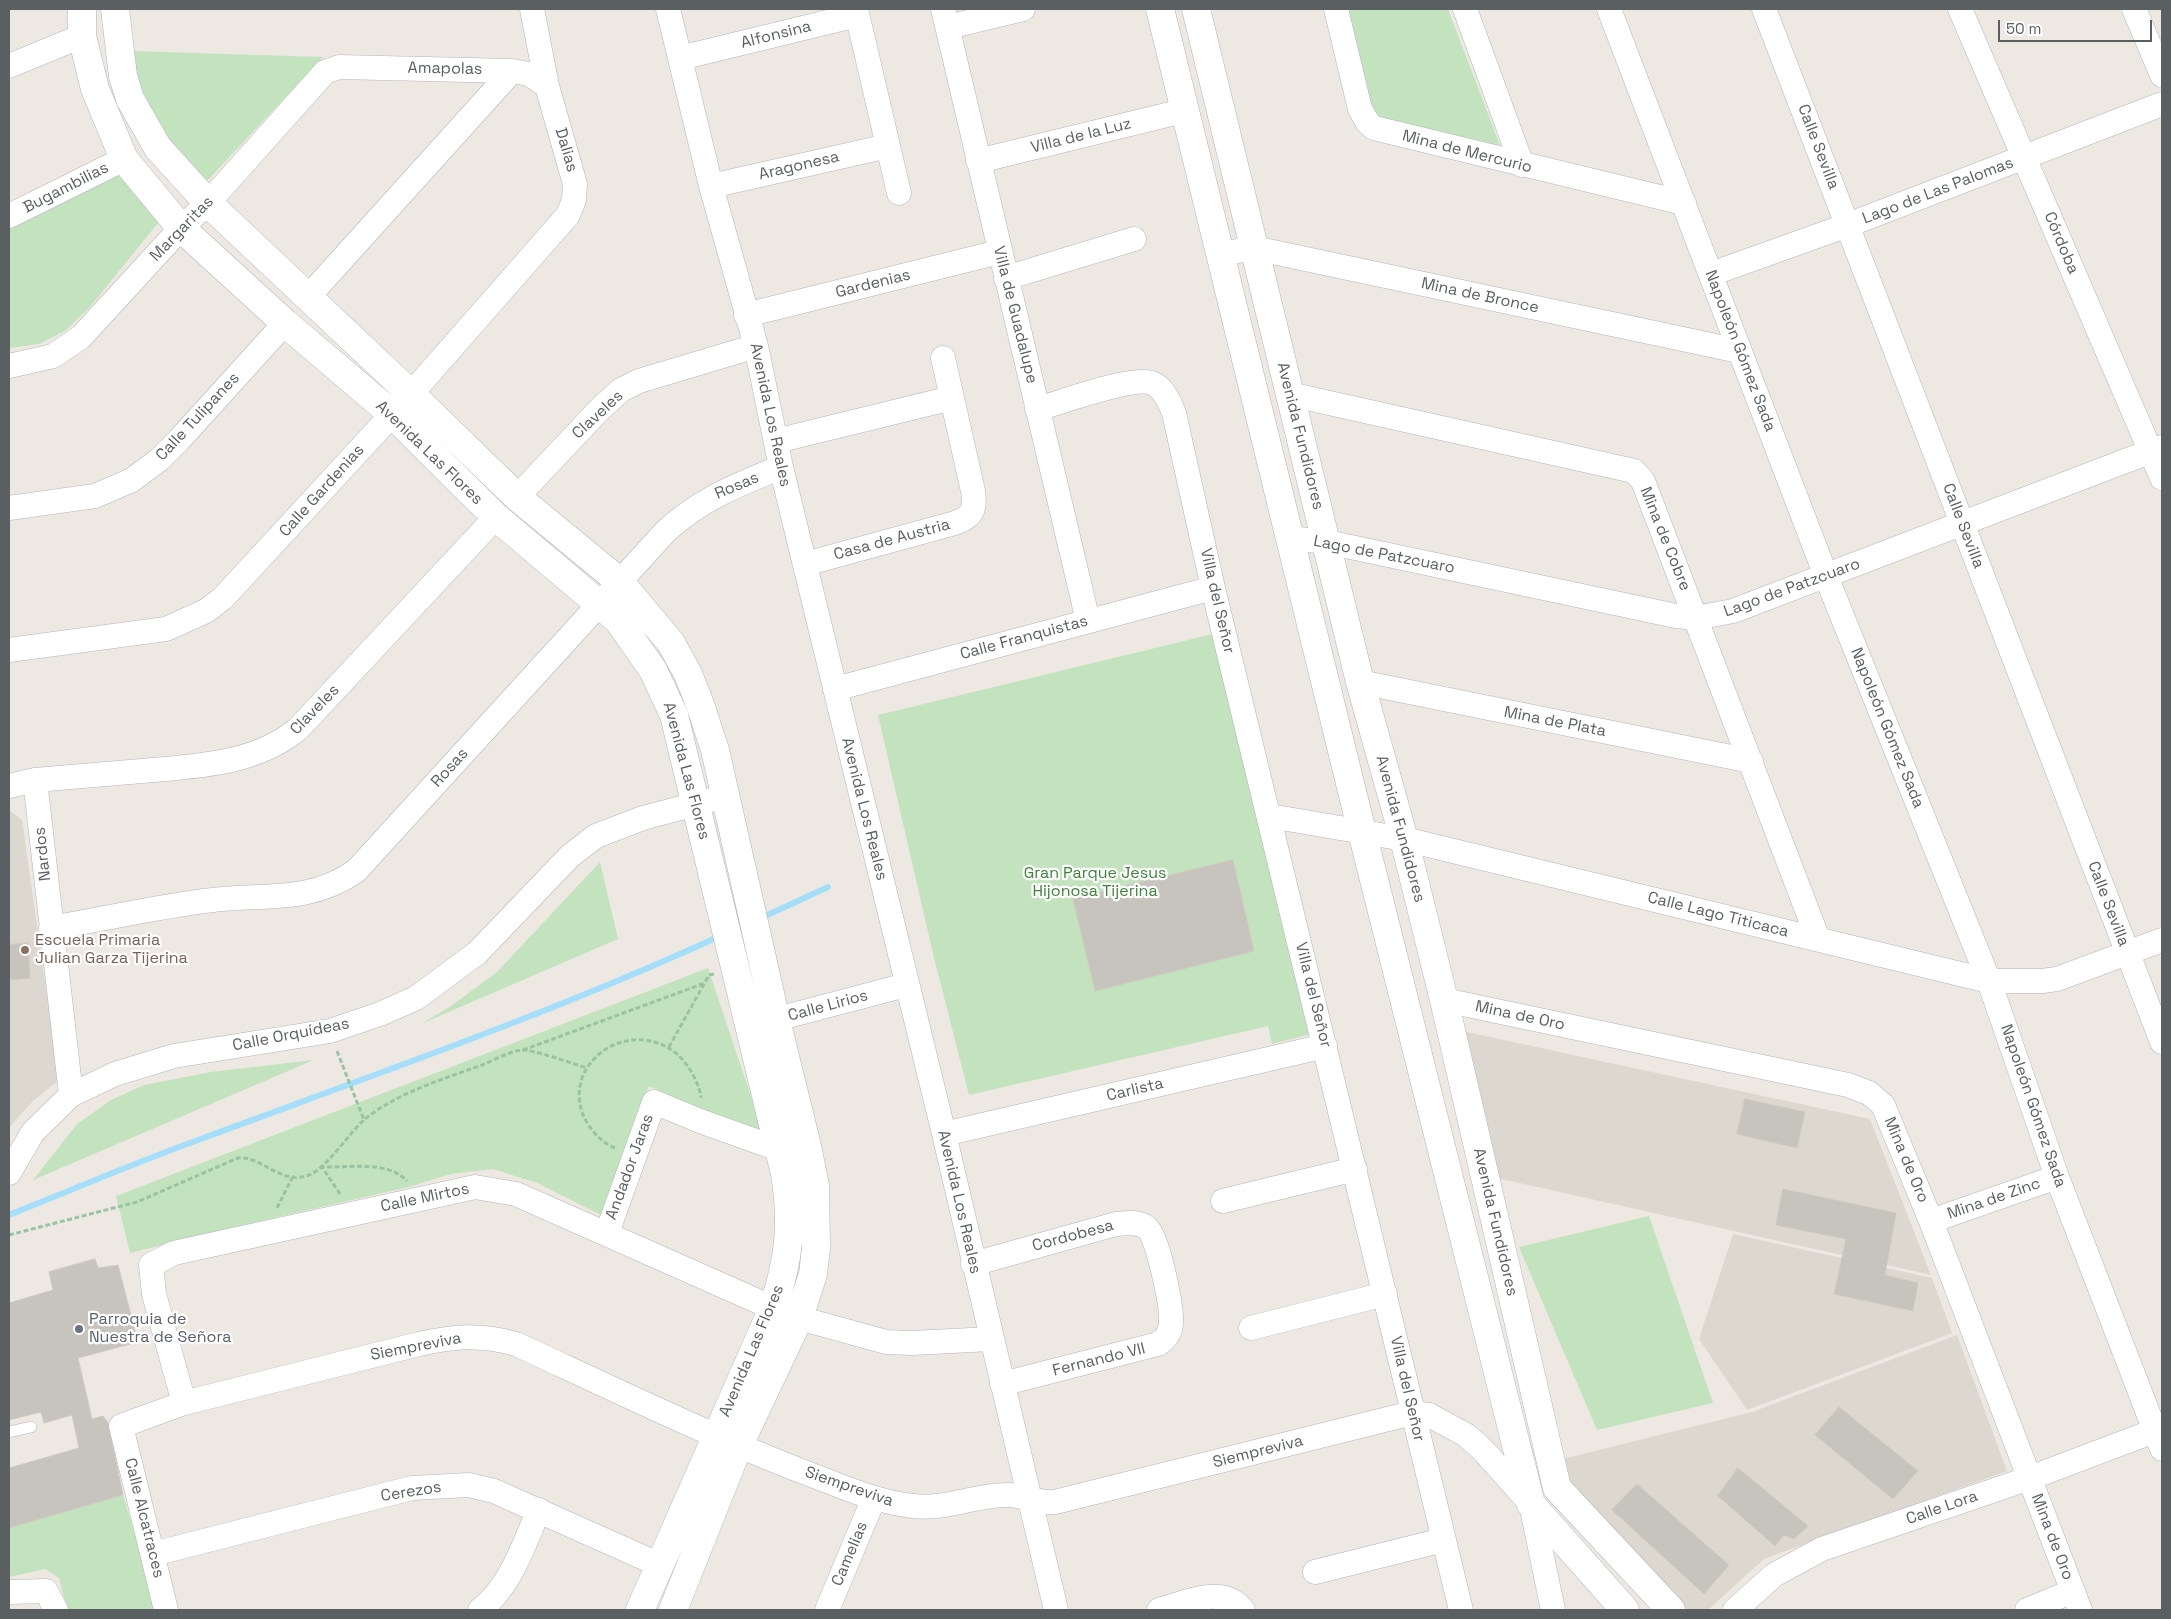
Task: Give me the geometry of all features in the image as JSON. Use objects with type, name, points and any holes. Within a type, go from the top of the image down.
[{"type":"street","name":"Avenida Las Flores","points":[[82,9],[82,36],[95,89],[124,159],[181,228],[285,323],[392,414],[496,517],[618,620],[664,691],[682,743],[778,1149],[789,1197],[790,1236],[781,1284],[674,1610]]},
{"type":"street","name":"Avenida Las Flores","points":[[115,9],[123,76],[130,99],[158,148],[208,203],[411,394],[517,498],[620,582],[670,643],[688,674],[715,750],[815,1186],[817,1219],[814,1265],[799,1318],[660,1565],[640,1610]]},
{"type":"street","name":"Dalias","points":[[532,9],[547,86],[575,184],[574,200],[568,215]]},
{"type":"street","name":"Avenida Los Reales","points":[[668,9],[711,186],[746,316],[756,346],[781,468],[944,1134],[1056,1610]]},
{"type":"street","points":[[945,18],[1023,9]]},
{"type":"street","name":"Avenida Fundidores","points":[[1160,9],[1183,110],[1289,538],[1531,1504],[1625,1610]]},
{"type":"street","name":"Avenida Fundidores","points":[[1196,9],[1360,682],[1404,840],[1444,1000],[1557,1488],[1670,1610]]},
{"type":"street","name":"Mina de Mercurio","points":[[1336,9],[1360,109],[1368,124],[1384,132],[1684,203]]},
{"type":"street","points":[[1465,9],[1522,165]]},
{"type":"street","name":"Napoleón Gómez Sada","points":[[1609,9],[1826,576],[1989,981],[2057,1177],[2160,1436]]},
{"type":"street","name":"Calle Sevilla","points":[[1764,9],[2162,1042]]},
{"type":"street","name":"Córdoba","points":[[1960,9],[2024,158],[2157,449],[2162,478]]},
{"type":"street","points":[[2134,9],[2162,75]]},
{"type":"street","name":"Alfonsina","points":[[680,58],[857,12],[899,193]]},
{"type":"street","name":"Villa de Guadalupe","points":[[945,18],[1088,621]]},
{"type":"street","points":[[9,66],[82,36]]},
{"type":"street","name":"Margaritas","points":[[9,366],[53,356],[81,337],[181,228],[208,203],[325,72],[340,66]]},
{"type":"street","name":"Amapolas","points":[[340,66],[512,71],[529,74],[547,86]]},
{"type":"street","points":[[308,297],[512,71]]},
{"type":"street","name":"Lago de Las Palomas","points":[[1711,274],[1848,225],[2162,104]]},
{"type":"street","name":"Villa de la Luz","points":[[978,161],[1183,110]]},
{"type":"street","name":"Aragonesa","points":[[711,186],[888,146]]},
{"type":"street","name":"Bugambilias","points":[[9,216],[124,159]]},
{"type":"street","name":"Calle Gardenias","points":[[9,650],[166,629],[206,611],[223,598],[411,394],[568,215]]},
{"type":"street","points":[[1006,278],[1134,239]]},
{"type":"street","name":"Mina de Bronce","points":[[1220,254],[1254,248],[1739,351]]},
{"type":"street","name":"Gardenias","points":[[746,316],[999,252]]},
{"type":"street","name":"Calle Tulipanes","points":[[9,508],[95,496],[132,480],[160,459],[179,440],[285,323]]},
{"type":"street","name":"Claveles","points":[[517,498],[600,408],[621,390],[639,381],[756,346]]},
{"type":"street","points":[[776,441],[952,398],[943,358]]},
{"type":"street","name":"Villa del Señor","points":[[1037,409],[1125,383],[1147,382],[1155,384],[1170,402],[1174,413],[1213,588],[1270,816],[1412,1413],[1461,1610]]},
{"type":"street","name":"Mina de Cobre","points":[[1289,394],[1634,471],[1643,482],[1818,939]]},
{"type":"street","name":"Casa de Austria","points":[[805,564],[968,518],[974,509],[973,491],[952,398]]},
{"type":"street","name":"Lago de Patzcuaro","points":[[1289,538],[1327,542],[1676,616],[1696,618],[1733,611],[2157,449]]},
{"type":"street","name":"Rosas","points":[[51,928],[213,900],[309,893],[340,882],[356,871],[666,531],[688,512],[710,498],[781,468]]},
{"type":"street","name":"Claveles","points":[[9,786],[35,780],[205,766],[268,750],[285,740],[298,729],[496,517]]},
{"type":"street","name":"Calle Franquistas","points":[[835,689],[1213,588]]},
{"type":"street","name":"Mina de Plata","points":[[1360,682],[1751,761]]},
{"type":"street","name":"Nardos","points":[[35,780],[71,1095]]},
{"type":"street","name":"Calle Orquídeas","points":[[9,1173],[33,1132],[71,1095],[115,1074],[174,1056],[330,1031],[380,1014],[416,998],[477,953],[570,856],[596,836],[643,818],[726,796]]},
{"type":"street","name":"Calle Lago Titicaca","points":[[1270,816],[1404,840],[1989,981],[2024,982],[2057,978],[2162,940]]},
{"type":"street","name":"Calle Lirios","points":[[749,1026],[906,985]]},
{"type":"street","name":"Mina de Oro","points":[[1444,1000],[1848,1085],[1869,1093],[1883,1105],[1931,1221],[2076,1601]]},
{"type":"street","name":"Carlista","points":[[944,1134],[1325,1046]]},
{"type":"street","name":"Andador Jaras","points":[[607,1233],[654,1102],[778,1149]]},
{"type":"street","points":[[1223,1200],[1355,1169]]},
{"type":"street","name":"Mina de Zinc","points":[[1931,1221],[2057,1177]]},
{"type":"street","name":"Calle Mirtos","points":[[184,1403],[154,1294],[151,1265],[174,1253],[475,1187],[516,1194],[773,1308]]},
{"type":"street","name":"Cordobesa","points":[[974,1264],[1116,1224],[1139,1224],[1146,1227],[1156,1243],[1171,1310]]},
{"type":"street","points":[[1251,1328],[1384,1294]]},
{"type":"street","name":"Fernando VII","points":[[1002,1384],[1158,1344],[1169,1332],[1171,1310]]},
{"type":"street","points":[[799,1318],[886,1342],[912,1343],[991,1339]]},
{"type":"street","name":"Siempreviva","points":[[121,1426],[184,1403],[419,1344],[452,1337],[491,1337],[516,1344],[728,1442],[874,1498],[914,1507],[929,1507],[996,1495],[1039,1503],[1055,1502],[1412,1413],[1429,1415],[1466,1435],[1483,1450],[1531,1504]]},
{"type":"street","name":"Calle Alcatraces","points":[[121,1426],[166,1610]]},
{"type":"street","name":"Calle Lora","points":[[1735,1610],[1774,1575],[1822,1549],[2160,1436]]},
{"type":"street","name":"Cerezos","points":[[153,1554],[412,1488],[470,1485],[494,1491],[660,1565]]},
{"type":"street","points":[[1553,1610],[1531,1504],[1557,1488]]},
{"type":"street","name":"Camelias","points":[[827,1610],[874,1498]]},
{"type":"street","points":[[480,1610],[493,1600],[510,1574],[539,1510]]},
{"type":"street","points":[[1315,1572],[1443,1540]]},
{"type":"street","points":[[9,1592],[51,1601]]},
{"type":"street","points":[[1159,1610],[1201,1598],[1219,1596],[1235,1602],[1243,1610]]},
{"type":"street","points":[[2027,1610],[2076,1601]]},
{"type":"lane","points":[[9,1432],[31,1426]]},
{"type":"path","points":[[669,1047],[709,975],[735,970]]},
{"type":"path","points":[[9,1235],[136,1202],[238,1158],[250,1159],[276,1173],[292,1178],[308,1175],[322,1167],[333,1152],[364,1120],[394,1098],[705,983]]},
{"type":"path","points":[[618,1150],[596,1135],[585,1120],[580,1103],[581,1085],[587,1068],[598,1053],[614,1043],[632,1038],[651,1040],[669,1047],[682,1058],[700,1089],[701,1103]]},
{"type":"path","points":[[336,1050],[364,1120]]},
{"type":"path","points":[[522,1050],[587,1068]]},
{"type":"path","points":[[322,1167],[384,1168],[399,1173],[407,1180],[409,1187]]},
{"type":"path","points":[[322,1167],[342,1198]]},
{"type":"path","points":[[276,1211],[292,1178]]},
{"type":"shaded area","name":"Escuela Primaria Julian Garza Tijerina","points":[[9,810],[22,820],[59,1080],[32,1102],[9,1128]]},
{"type":"shaded area","points":[[1462,1031],[1870,1119],[1931,1275],[1497,1178]]},
{"type":"shaded area","points":[[1733,1234],[1932,1278],[1952,1333],[1747,1410],[1699,1339]]},
{"type":"shaded area","points":[[1957,1335],[2007,1471],[1764,1559],[1708,1610],[1684,1610],[1565,1479],[1562,1459],[1752,1412]]},
{"type":"green space","points":[[1347,9],[1448,9],[1502,151],[1372,124]]},
{"type":"green space","points":[[130,51],[323,57],[207,181],[178,155],[142,95]]},
{"type":"green space","points":[[117,172],[162,218],[90,307],[65,331],[39,344],[9,348],[9,228]]},
{"type":"green space","name":"Gran Parque Jesus Hijonosa Tijerina","points":[[1213,634],[1311,1034],[1272,1044],[1268,1026],[969,1095],[934,958],[878,715]]},
{"type":"green space","points":[[600,862],[618,939],[421,1024],[451,1006],[497,972]]},
{"type":"green space","points":[[708,968],[765,1138],[649,1086],[603,1216],[537,1183],[493,1169],[451,1174],[409,1187],[130,1253],[116,1196]]},
{"type":"green space","points":[[314,1060],[33,1180],[77,1124],[111,1100],[144,1085],[211,1072]]},
{"type":"green space","points":[[1649,1216],[1713,1403],[1597,1430],[1519,1247]]},
{"type":"green space","points":[[123,1495],[144,1564],[155,1610],[67,1610],[59,1578],[45,1569],[9,1577],[9,1528]]},
{"type":"building","points":[[1233,860],[1254,951],[1095,991],[1073,899]]},
{"type":"building","points":[[28,943],[30,978],[9,980],[9,945]]},
{"type":"building","points":[[1745,1099],[1805,1112],[1797,1148],[1737,1134]]},
{"type":"building","points":[[1783,1189],[1896,1213],[1885,1275],[1918,1283],[1913,1311],[1834,1294],[1846,1239],[1776,1225]]},
{"type":"building","points":[[95,1259],[98,1268],[118,1265],[138,1342],[78,1358],[92,1419],[103,1416],[108,1423],[123,1495],[9,1528],[9,1468],[79,1448],[72,1415],[44,1423],[41,1412],[9,1420],[9,1303],[53,1290],[49,1272]]},
{"type":"building","points":[[1839,1407],[1918,1471],[1893,1499],[1815,1435]]},
{"type":"building","points":[[1738,1468],[1808,1526],[1794,1539],[1784,1535],[1775,1546],[1718,1496]]},
{"type":"building","points":[[1637,1484],[1729,1565],[1704,1594],[1612,1510]]},
{"type":"waterway","points":[[761,918],[828,887]]},
{"type":"waterway","points":[[9,1215],[174,1149],[526,1018],[720,936]]},
{"type":"place","name":"Escuela Primaria Julian Garza Tijerina","points":[[25,950]]},
{"type":"place","name":"Parroquia de Nuestra de Señora","points":[[79,1329]]}]
